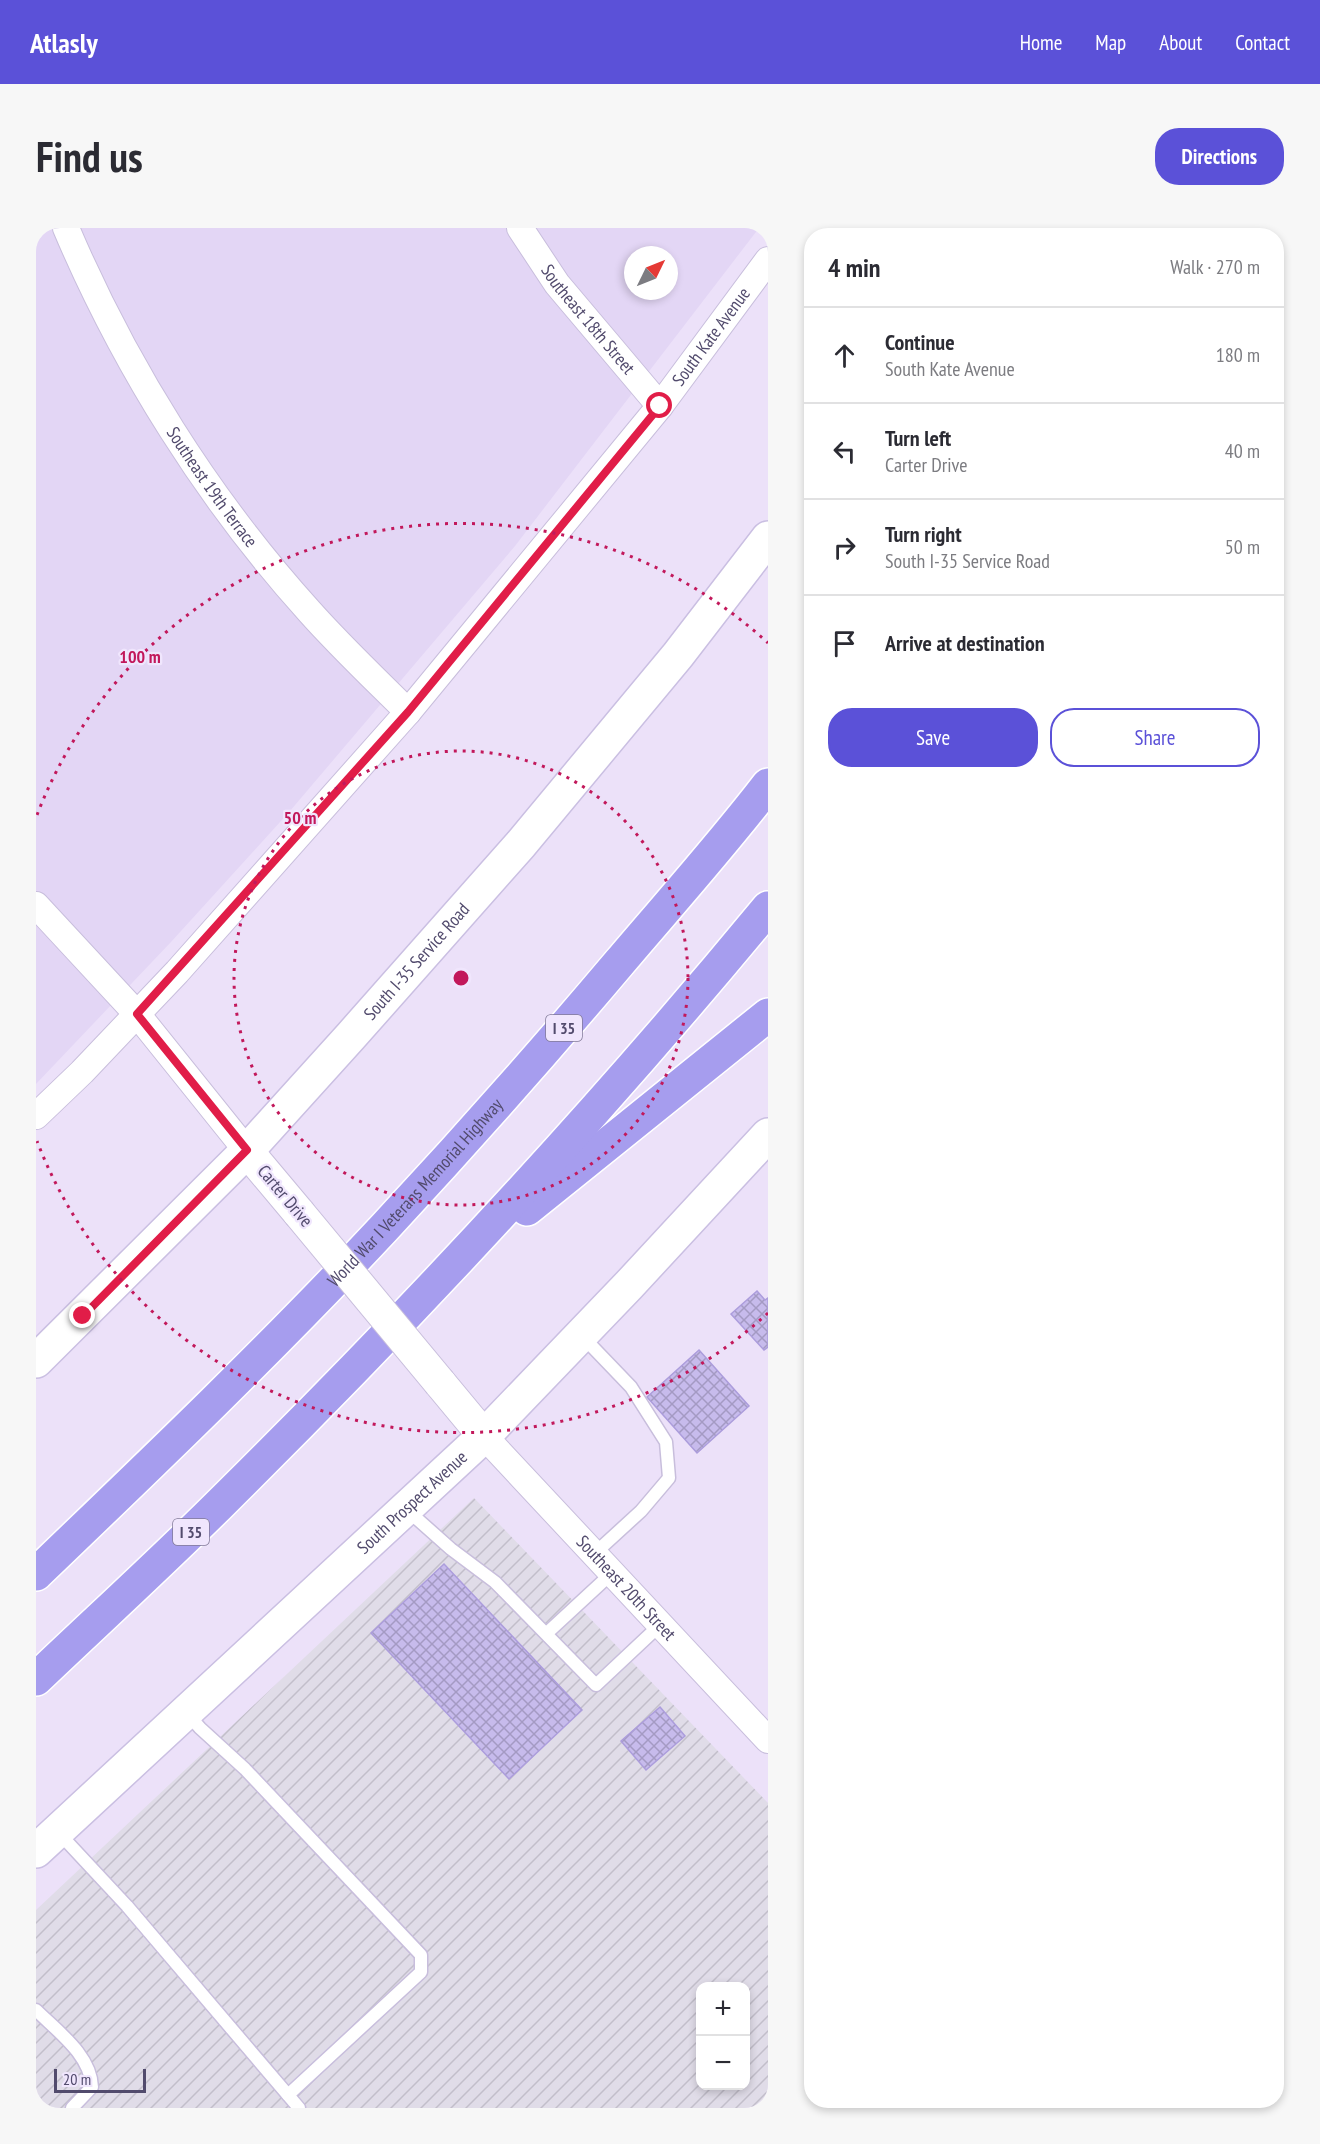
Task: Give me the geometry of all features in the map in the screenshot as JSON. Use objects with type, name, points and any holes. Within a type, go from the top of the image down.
[{"type":"highway","points":[[738,823],[768,769]]},
{"type":"highway","name":"World War I Veterans Memorial Highway","points":[[36,1574],[205,1412],[384,1228],[497,1104],[768,785]]},
{"type":"highway","name":"I 35","points":[[36,1679],[232,1492],[342,1382],[439,1280],[604,1101],[768,908]]},
{"type":"highway","points":[[439,1280],[768,1015]]},
{"type":"main road","name":"South I-35 Service Road","points":[[36,1361],[247,1150],[521,844],[678,656],[768,538]]},
{"type":"main road","name":"South Prospect Avenue","points":[[47,1841],[484,1436],[768,1136]]},
{"type":"street","name":"Southeast 19th Terrace","points":[[66,228],[86,274],[128,355],[180,442],[233,517],[309,611],[408,712]]},
{"type":"street","name":"Southeast 18th Street","points":[[520,228],[557,284],[660,406]]},
{"type":"street","name":"South Kate Avenue","points":[[36,1116],[137,1014],[408,712],[660,406],[768,260]]},
{"type":"street","name":"Carter Drive","points":[[36,906],[137,1014],[484,1436]]},
{"type":"street","name":"Southeast 20th Street","points":[[484,1436],[768,1740]]},
{"type":"lane","points":[[581,1335],[631,1387],[666,1442],[669,1478],[641,1511],[594,1554]]},
{"type":"lane","points":[[405,1508],[495,1582],[596,1685],[660,1625]]},
{"type":"lane","points":[[547,1633],[612,1573]]},
{"type":"lane","points":[[186,1712],[200,1728],[245,1768],[421,1955],[421,1972],[288,2095]]},
{"type":"lane","points":[[47,1841],[127,1906],[299,2108]]},
{"type":"lane","points":[[36,2010],[84,2059],[92,2077],[92,2087],[72,2108]]},
{"type":"shaded area","points":[[36,228],[759,228],[515,546],[290,811],[171,942],[36,1084]]},
{"type":"shaded area","points":[[474,1498],[768,1803],[768,2108],[36,2108],[36,1910]]},
{"type":"building","points":[[757,1291],[765,1300],[768,1298],[768,1347],[764,1350],[731,1314]]},
{"type":"building","points":[[699,1350],[749,1406],[697,1453],[647,1397]]},
{"type":"building","points":[[444,1564],[582,1710],[509,1779],[371,1633]]},
{"type":"building","points":[[660,1707],[685,1736],[646,1770],[621,1741]]},
{"type":"route","points":[[83,1316],[247,1150],[137,1014],[408,712],[660,406]]}]
